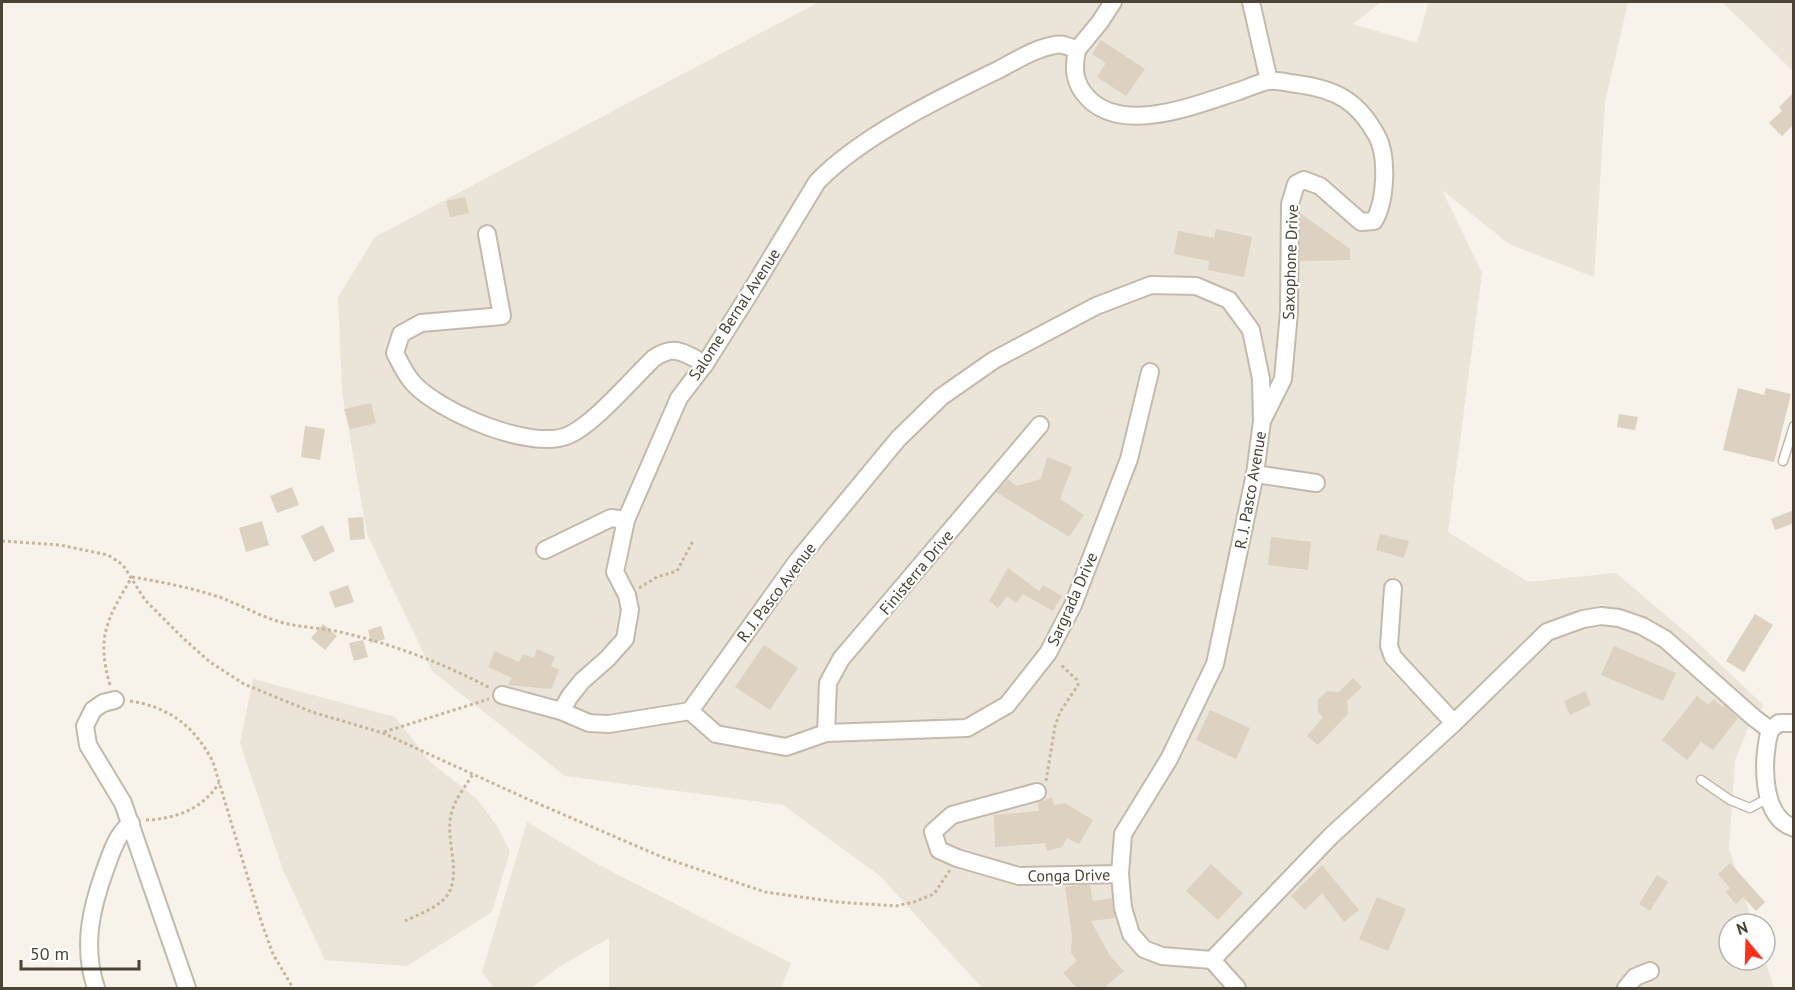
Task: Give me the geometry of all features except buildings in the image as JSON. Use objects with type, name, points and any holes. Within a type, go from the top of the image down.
[{"type":"street","points":[[1077,50],[1113,2]]},
{"type":"street","points":[[1251,2],[1269,81]]},
{"type":"street","name":"Salome Bernal Avenue","points":[[561,711],[582,681],[625,639],[630,610],[627,595],[615,572],[626,520],[679,398],[705,364],[807,197],[830,168],[854,150],[966,85],[1056,44],[1077,50]]},
{"type":"street","name":"Saxophone Drive","points":[[1077,50],[1074,66],[1076,80],[1093,104],[1112,112],[1141,115],[1183,109],[1269,81],[1304,85],[1334,93],[1352,103],[1370,124],[1381,143],[1384,175],[1378,214],[1374,221],[1361,222],[1320,186],[1304,180],[1296,184],[1290,204],[1289,312],[1283,379],[1262,421]]},
{"type":"street","points":[[487,234],[501,316],[421,323],[401,334],[395,353],[413,384],[437,401],[480,424],[516,436],[548,440],[567,436],[586,425],[654,358],[663,352],[678,350],[705,364]]},
{"type":"street","name":"R. J. Pasco Avenue","points":[[690,711],[798,560],[898,439],[941,397],[994,360],[1096,306],[1151,285],[1196,286],[1229,300],[1251,330],[1261,379],[1262,421],[1256,474],[1215,664],[1169,759],[1123,834],[1120,874],[1123,908],[1131,934],[1144,949],[1162,956],[1212,960]]},
{"type":"street","name":"Sargrada Drive","points":[[690,711],[716,734],[786,747],[826,733],[967,728],[1007,705],[1048,653],[1073,604],[1129,459],[1150,372]]},
{"type":"street","name":"Finisterra Drive","points":[[826,733],[828,683],[841,659],[1040,425]]},
{"type":"street","points":[[1256,474],[1316,483]]},
{"type":"street","points":[[545,550],[611,518],[626,520]]},
{"type":"street","points":[[1393,588],[1389,646],[1393,657],[1454,723]]},
{"type":"street","points":[[1237,988],[1212,960],[1331,836],[1454,723],[1548,632],[1583,619],[1601,616],[1619,618],[1642,626],[1665,639],[1770,730]]},
{"type":"street","points":[[502,695],[561,711],[589,723],[609,724],[690,711]]},
{"type":"street","points":[[115,700],[103,703],[93,710],[85,726],[88,745],[116,790],[131,823],[187,988]]},
{"type":"street","points":[[1794,723],[1779,723],[1770,730],[1766,743],[1768,798],[1778,818],[1786,826],[1794,828]]},
{"type":"street","name":"Conga Drive","points":[[1037,792],[952,815],[933,832],[939,850],[957,858],[1019,876],[1120,874]]},
{"type":"street","points":[[96,988],[88,952],[92,910],[118,837],[131,823]]},
{"type":"street","points":[[1626,988],[1635,977],[1650,971]]},
{"type":"lane","points":[[1783,461],[1794,426]]},
{"type":"lane","points":[[1701,780],[1730,800],[1750,808],[1768,798]]},
{"type":"path","points":[[2,541],[60,545],[108,555],[123,565],[145,600],[184,639],[210,662],[244,684],[312,712],[383,733],[662,857],[765,892],[837,902],[896,906],[934,894],[957,858]]},
{"type":"path","points":[[627,595],[657,577],[677,571],[693,541]]},
{"type":"path","points":[[132,577],[194,590],[293,625],[338,631],[413,653],[465,675],[502,695]]},
{"type":"path","points":[[132,577],[110,619],[103,642],[104,664],[115,700],[133,701],[172,715],[189,727],[204,743],[213,762],[261,921],[273,954],[293,988]]},
{"type":"path","points":[[1037,792],[1046,785],[1055,726],[1060,712],[1078,685],[1077,680],[1048,653]]},
{"type":"path","points":[[383,733],[502,695]]},
{"type":"path","points":[[405,921],[445,899],[454,884],[450,848],[451,816],[456,802],[473,774]]},
{"type":"path","points":[[131,823],[168,818],[189,811],[204,801],[219,783]]},
{"type":"shaded area","points":[[819,2],[1381,2],[1353,24],[1417,43],[1428,4],[1436,2],[1628,2],[1605,102],[1594,277],[1509,244],[1442,190],[1482,273],[1448,532],[1528,582],[1616,573],[1696,641],[1764,706],[1753,717],[1735,760],[1729,848],[1749,912],[1717,912],[1717,972],[1769,972],[1774,988],[982,988],[880,876],[783,805],[565,776],[432,671],[367,534],[342,392],[338,297],[375,237]]},
{"type":"shaded area","points":[[1722,2],[1793,2],[1793,71]]},
{"type":"shaded area","points":[[253,679],[395,717],[429,761],[477,799],[497,826],[510,851],[492,912],[407,966],[325,960],[283,870],[240,743]]},
{"type":"shaded area","points":[[527,822],[599,865],[791,963],[781,988],[609,988],[609,938],[559,967],[531,988],[494,988],[482,972]]}]
